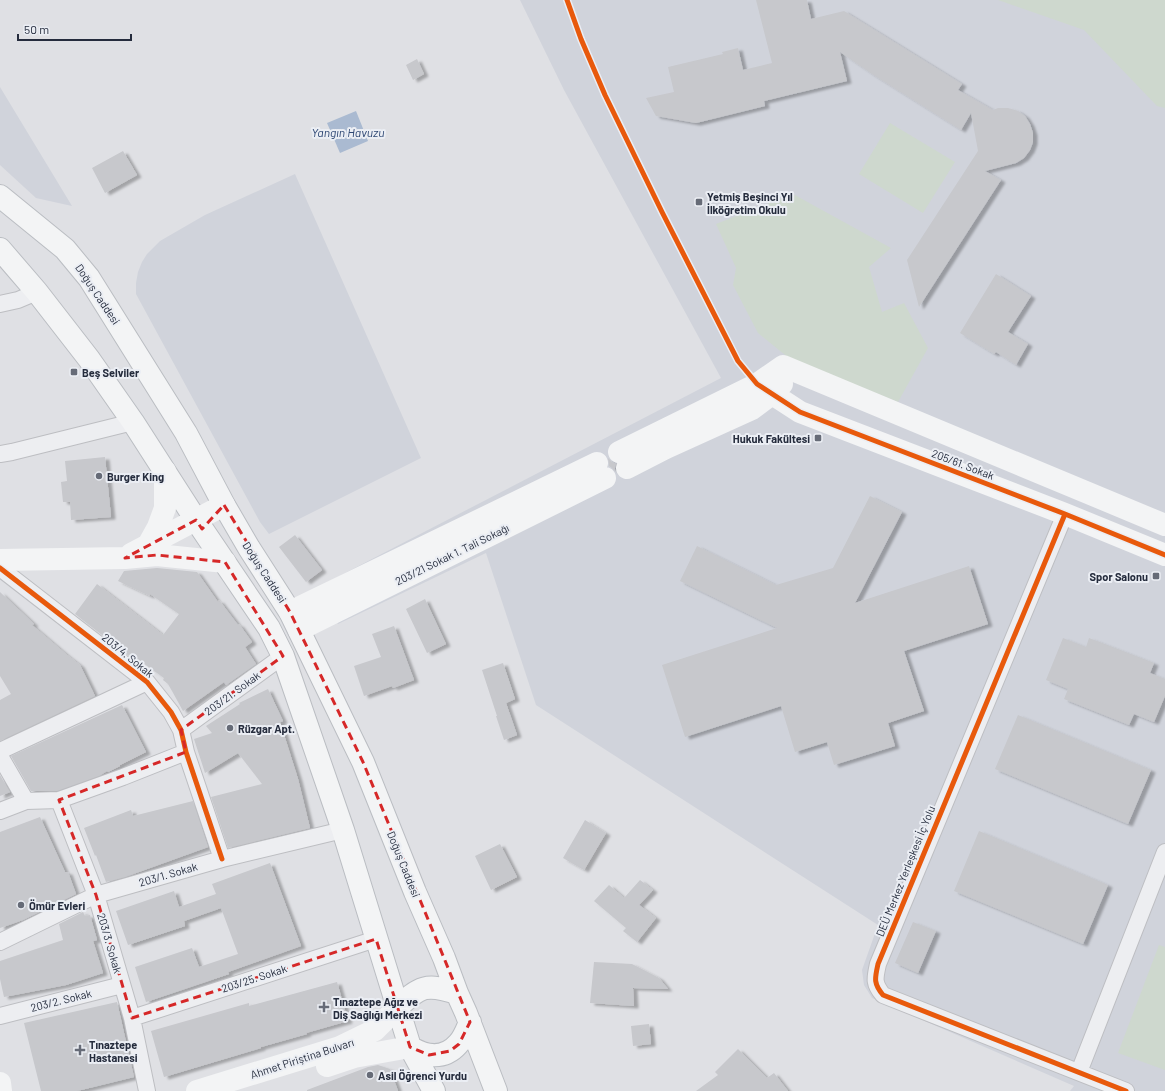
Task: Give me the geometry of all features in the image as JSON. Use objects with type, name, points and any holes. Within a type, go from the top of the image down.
[{"type":"main road","name":"Doğuş Caddesi","points":[[0,196],[65,249],[89,278],[186,433],[224,505],[294,621],[363,762],[457,993]]},
{"type":"main road","points":[[0,248],[37,292],[89,359],[133,422],[269,628],[283,656],[343,830],[410,1047],[434,1091]]},
{"type":"main road","name":"205/61. Sokak","points":[[1165,525],[789,368],[764,389],[800,412],[1065,514],[1165,555]]},
{"type":"main road","points":[[623,460],[764,389]]},
{"type":"main road","name":"203/21 Sokak 1. Tali Sokağı","points":[[294,621],[601,470]]},
{"type":"main road","points":[[153,550],[158,527],[165,508],[165,472]]},
{"type":"main road","points":[[0,560],[125,558],[153,550],[179,529],[199,524],[224,505]]},
{"type":"main road","points":[[153,550],[226,562]]},
{"type":"main road","points":[[397,1008],[416,992],[425,988],[436,987],[457,993],[470,1022],[496,1091]]},
{"type":"main road","name":"Ahmet Piriştina Bulvarı","points":[[197,1091],[340,1047],[375,1030],[397,1008]]},
{"type":"main road","points":[[410,1047],[419,1053],[429,1055],[440,1055],[450,1051],[459,1044],[470,1022]]},
{"type":"main road","name":"Ahmet Piriştina Bulvarı","points":[[250,1091],[354,1057],[410,1047]]},
{"type":"main road","points":[[0,1083],[1,1091]]},
{"type":"street","points":[[0,304],[18,300],[37,292]]},
{"type":"street","points":[[0,454],[133,422]]},
{"type":"street","name":"DEÜ Merkez Yerleşkesi İç Yolu","points":[[1065,514],[880,957],[875,980],[877,988],[883,995],[1126,1091]]},
{"type":"street","name":"203/4. Sokak","points":[[0,568],[147,682],[170,712],[181,730],[186,752],[222,858]]},
{"type":"street","name":"203/21. Sokak","points":[[181,730],[283,656]]},
{"type":"street","points":[[0,751],[147,682]]},
{"type":"street","points":[[0,810],[26,801],[59,800],[123,778],[186,752]]},
{"type":"street","points":[[0,756],[26,801]]},
{"type":"street","name":"203/3. Sokak","points":[[59,800],[96,895],[132,1018],[147,1091]]},
{"type":"street","name":"203/1. Sokak","points":[[0,942],[96,895],[222,858],[343,830]]},
{"type":"street","points":[[1079,1072],[1165,852]]},
{"type":"street","name":"203/25. Sokak","points":[[132,1018],[376,939]]},
{"type":"street","name":"203/2. Sokak","points":[[0,1016],[122,985]]},
{"type":"highlighted area","points":[[224,505],[290,612],[363,762],[470,1022],[459,1044],[450,1051],[429,1055],[410,1047],[376,939],[132,1018],[96,895],[59,800],[186,752],[181,730],[283,656],[225,562],[157,555],[125,558],[196,520],[202,529]]},
{"type":"shaded area","points":[[520,0],[1165,0],[1165,1091],[1070,1091],[1074,1086],[872,998],[864,985],[862,970],[878,925],[536,705],[486,553],[338,624],[318,587],[721,378],[564,90]]},
{"type":"shaded area","points":[[998,0],[1165,0],[1165,108],[1157,106],[1084,30]]},
{"type":"shaded area","points":[[0,87],[72,206],[36,198],[0,165]]},
{"type":"shaded area","points":[[890,123],[955,162],[923,213],[859,174]]},
{"type":"shaded area","points":[[295,174],[421,458],[269,534],[260,522],[136,294],[136,283],[142,262],[147,254],[160,241],[205,215]]},
{"type":"shaded area","points":[[793,194],[891,248],[869,267],[882,312],[904,303],[928,348],[898,402],[790,359],[758,333],[733,285],[736,268],[716,224]]},
{"type":"shaded area","points":[[1159,945],[1165,947],[1165,1070],[1118,1053]]},
{"type":"water","name":"Yangın Havuzu","points":[[356,111],[368,141],[340,153],[327,123]]},
{"type":"building","points":[[756,0],[807,0],[811,19],[844,11],[962,84],[958,90],[993,110],[998,108],[1008,108],[1018,111],[1025,116],[1030,124],[1033,133],[1033,142],[1030,150],[1024,158],[1016,163],[985,171],[1001,180],[919,307],[907,260],[978,151],[971,113],[961,130],[840,52],[847,81],[764,101],[765,106],[696,123],[656,116],[646,98],[674,92],[668,67],[723,54],[722,52],[738,48],[743,70],[772,63]]},
{"type":"building","points":[[417,59],[424,74],[413,80],[406,65]]},
{"type":"building","points":[[123,151],[137,175],[105,193],[92,168]]},
{"type":"building","points":[[996,274],[1031,296],[1008,332],[1028,344],[1016,365],[996,352],[994,354],[960,333]]},
{"type":"building","points":[[105,457],[111,517],[71,520],[70,502],[63,502],[61,482],[67,481],[65,461]]},
{"type":"building","points":[[608,458],[616,464],[615,471],[609,466]]},
{"type":"building","points":[[870,496],[902,512],[855,603],[969,566],[988,624],[904,651],[924,711],[888,723],[895,746],[834,765],[827,742],[795,752],[781,706],[685,737],[662,665],[777,628],[680,581],[697,546],[776,585],[833,568]]},
{"type":"building","points":[[295,535],[322,570],[306,582],[279,547]]},
{"type":"building","points":[[157,568],[197,572],[218,602],[219,600],[252,642],[245,647],[256,664],[226,685],[224,682],[183,711],[168,684],[163,680],[164,678],[135,657],[133,659],[75,614],[97,584],[163,635],[179,614],[150,594],[150,596],[118,581],[124,571]]},
{"type":"building","points":[[0,592],[34,624],[32,625],[80,665],[95,696],[0,741],[0,700],[11,694],[0,676]]},
{"type":"building","points":[[425,599],[446,644],[427,653],[406,609]]},
{"type":"building","points":[[394,626],[414,680],[393,688],[392,686],[364,696],[354,666],[381,657],[372,634]]},
{"type":"building","points":[[1063,638],[1086,647],[1089,638],[1154,663],[1150,673],[1165,679],[1165,696],[1154,722],[1134,714],[1129,725],[1064,699],[1068,689],[1046,680]]},
{"type":"building","points":[[503,663],[515,699],[506,703],[517,735],[504,740],[482,670]]},
{"type":"building","points":[[268,689],[283,721],[280,722],[298,779],[310,828],[228,848],[211,797],[262,784],[238,753],[205,773],[194,739],[212,733],[206,726],[240,704],[239,703]]},
{"type":"building","points":[[122,705],[146,752],[99,776],[57,791],[31,791],[11,756]]},
{"type":"building","points":[[1018,715],[1151,770],[1128,824],[995,769]]},
{"type":"building","points":[[0,775],[10,792],[0,796]]},
{"type":"building","points":[[193,801],[208,847],[125,877],[106,882],[84,828],[131,810],[133,816]]},
{"type":"building","points":[[40,817],[65,872],[68,872],[76,894],[23,920],[0,928],[0,832]]},
{"type":"building","points":[[585,820],[606,833],[584,870],[563,858]]},
{"type":"building","points":[[979,831],[1108,885],[1083,944],[954,891]]},
{"type":"building","points":[[500,844],[517,877],[491,890],[475,856]]},
{"type":"building","points":[[270,863],[301,946],[228,972],[229,974],[146,1002],[135,967],[192,948],[199,967],[238,954],[221,908],[184,921],[185,926],[128,945],[116,911],[174,891],[179,907],[216,894],[212,884]]},
{"type":"building","points":[[640,880],[653,890],[639,905],[656,918],[637,942],[623,931],[626,928],[594,901],[609,885],[624,898]]},
{"type":"building","points":[[83,912],[85,916],[90,915],[97,940],[93,941],[103,973],[66,985],[4,997],[0,979],[0,961],[63,940],[59,924]]},
{"type":"building","points":[[913,922],[936,931],[918,973],[895,963]]},
{"type":"building","points":[[594,962],[632,964],[659,978],[668,989],[633,988],[634,1006],[590,1003]]},
{"type":"building","points":[[337,982],[348,1021],[164,1077],[151,1031],[249,1003],[249,1006]]},
{"type":"building","name":"Tınaztepe Hastanesi","points":[[117,1002],[134,1077],[77,1091],[41,1091],[24,1023]]},
{"type":"building","points":[[649,1024],[651,1044],[633,1046],[631,1026]]},
{"type":"building","points":[[738,1049],[767,1078],[774,1073],[788,1091],[696,1091],[718,1075],[715,1072]]},
{"type":"building","name":"Asil Öğrenci Yurdu","points":[[378,1065],[390,1069],[398,1091],[307,1091],[368,1067]]},
{"type":"cycle path","points":[[567,0],[581,39],[605,95],[662,212],[738,361],[757,384],[800,412],[1065,514],[1165,555]]},
{"type":"cycle path","points":[[1065,514],[878,964],[876,984],[883,995],[1126,1091]]},
{"type":"cycle path","points":[[0,568],[147,682],[171,712],[181,730],[186,752],[222,859]]},
{"type":"place","name":"Yetmiş Beşinci Yıl İlköğretim Okulu","points":[[699,202]]},
{"type":"place","name":"Beş Selviler","points":[[74,372]]},
{"type":"place","name":"Hukuk Fakültesi","points":[[818,438]]},
{"type":"place","name":"Burger King","points":[[99,476]]},
{"type":"place","name":"Spor Salonu","points":[[1156,576]]},
{"type":"place","name":"Rüzgar Apt.","points":[[230,728]]},
{"type":"place","name":"Ömür Evleri","points":[[21,905]]},
{"type":"place","name":"Tınaztepe Ağız ve Diş Sağlığı Merkezi","points":[[324,1007]]},
{"type":"place","name":"Tınaztepe Hastanesi","points":[[80,1050]]},
{"type":"place","name":"Asil Öğrenci Yurdu","points":[[370,1075]]}]
